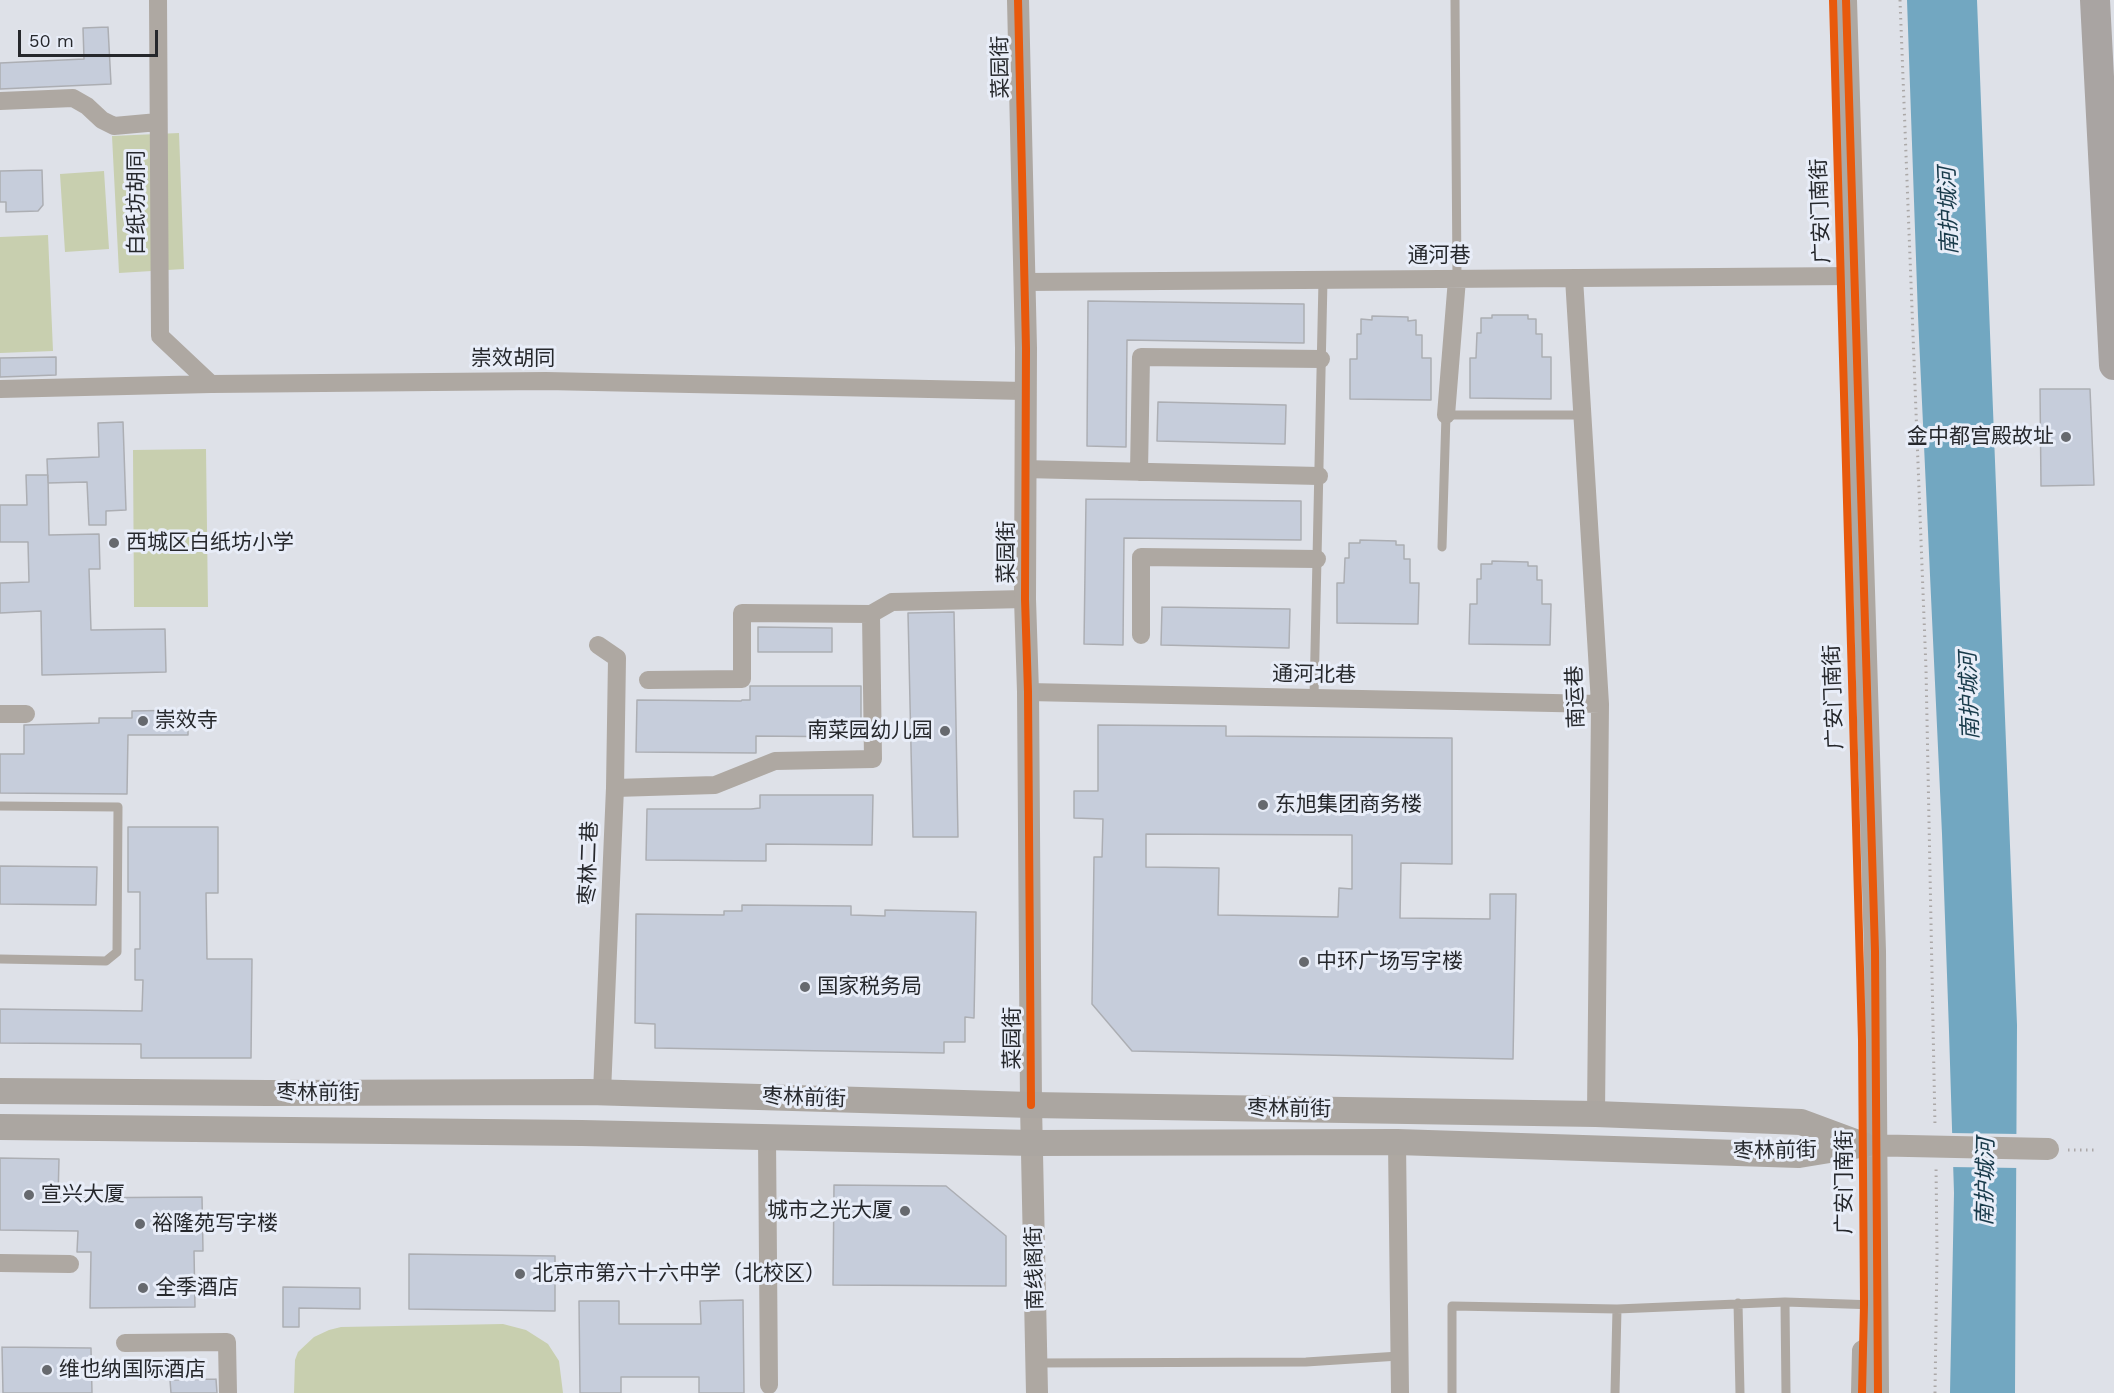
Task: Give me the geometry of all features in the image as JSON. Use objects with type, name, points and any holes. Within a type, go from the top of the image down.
[{"type":"highway","points":[[2095,0],[2114,365]]},
{"type":"main road","name":"枣林前街","points":[[0,1091],[602,1092],[1031,1104],[1596,1114],[1802,1122],[1869,1145]]},
{"type":"main road","name":"枣林前街","points":[[0,1127],[767,1137],[1032,1143],[1397,1142],[1799,1155],[1869,1145]]},
{"type":"street","name":"白纸坊胡同","points":[[158,0],[160,336],[210,384]]},
{"type":"street","name":"菜园街","points":[[1018,0],[1024,282],[1025,599],[1028,692],[1032,1143]]},
{"type":"street","name":"广安门南街","points":[[1833,0],[1847,276]]},
{"type":"street","name":"广安门南街","points":[[1846,0],[1847,276],[1861,997],[1869,1145],[1871,1304],[1878,1393]]},
{"type":"street","points":[[0,100],[72,98],[114,126],[158,122]]},
{"type":"street","name":"通河巷","points":[[1024,282],[1847,276]]},
{"type":"street","name":"南运巷","points":[[1574,278],[1600,704],[1596,1114]]},
{"type":"street","points":[[1446,415],[1457,279]]},
{"type":"street","points":[[1139,472],[1142,357],[1321,358]]},
{"type":"street","name":"崇效胡同","points":[[0,389],[210,384],[546,381],[1025,391]]},
{"type":"street","points":[[1024,469],[1319,476]]},
{"type":"street","points":[[1141,635],[1141,557],[1317,560]]},
{"type":"street","points":[[648,680],[742,680],[742,613],[871,614],[892,602],[1025,599]]},
{"type":"street","points":[[615,788],[715,785],[775,761],[873,759],[871,614]]},
{"type":"street","name":"枣林二巷","points":[[598,645],[617,658],[615,788],[602,1092]]},
{"type":"street","name":"通河北巷","points":[[1028,692],[1600,704]]},
{"type":"street","points":[[0,714],[26,714]]},
{"type":"street","points":[[767,1137],[769,1385]]},
{"type":"street","points":[[1397,1142],[1400,1393]]},
{"type":"street","name":"南线阁街","points":[[1032,1143],[1037,1393]]},
{"type":"street","points":[[1869,1145],[2048,1149]]},
{"type":"street","points":[[0,1263],[70,1264]]},
{"type":"street","name":"广安门南街","points":[[1862,1393],[1871,1304]]},
{"type":"street","points":[[125,1342],[227,1342],[228,1393]]},
{"type":"lane","points":[[1455,0],[1457,279]]},
{"type":"lane","points":[[1314,698],[1323,280]]},
{"type":"lane","points":[[1442,548],[1446,415],[1582,415]]},
{"type":"lane","points":[[0,806],[118,807],[117,952],[106,961],[0,959]]},
{"type":"lane","points":[[1452,1393],[1452,1306],[1617,1309],[1785,1302],[1871,1304]]},
{"type":"lane","points":[[1785,1302],[1786,1393]]},
{"type":"lane","points":[[1738,1303],[1740,1393]]},
{"type":"lane","points":[[1615,1393],[1617,1309]]},
{"type":"lane","points":[[1037,1363],[1306,1362],[1399,1356]]},
{"type":"path","points":[[1900,0],[1926,669],[1931,1147],[1937,1254],[1935,1393]]},
{"type":"path","points":[[2048,1149],[2098,1150]]},
{"type":"green space","points":[[179,133],[184,269],[119,273],[112,136]]},
{"type":"green space","points":[[104,171],[109,249],[65,252],[60,174]]},
{"type":"green space","points":[[48,235],[53,351],[0,353],[0,237]]},
{"type":"green space","points":[[206,449],[208,607],[134,607],[133,450]]},
{"type":"green space","points":[[503,1324],[526,1330],[548,1344],[559,1361],[563,1393],[294,1393],[295,1360],[298,1352],[314,1337],[329,1330],[341,1327]]},
{"type":"water","name":"南护城河","points":[[1907,0],[1977,0],[2017,1025],[2015,1393],[1950,1393],[1954,1193],[1949,1031],[1918,316]]},
{"type":"pier","points":[[1949,1133],[2019,1134],[2019,1168],[1950,1167]]},
{"type":"building","points":[[108,27],[111,84],[0,89],[0,63],[84,59],[83,28]]},
{"type":"building","points":[[42,170],[43,205],[38,211],[6,212],[6,202],[0,202],[0,171]]},
{"type":"building","points":[[1088,301],[1304,304],[1304,343],[1127,340],[1126,447],[1087,446]]},
{"type":"building","points":[[1492,315],[1528,315],[1528,319],[1536,319],[1536,334],[1542,334],[1542,357],[1551,357],[1551,399],[1470,398],[1470,358],[1476,358],[1477,333],[1481,333],[1481,318],[1492,318]]},
{"type":"building","points":[[1372,316],[1408,317],[1408,321],[1416,320],[1416,335],[1422,335],[1422,358],[1431,358],[1431,400],[1350,399],[1350,359],[1357,359],[1357,334],[1361,334],[1361,319],[1372,320]]},
{"type":"building","points":[[56,357],[56,375],[0,377],[0,358]]},
{"type":"building","name":"金中都宫殿故址","points":[[2040,389],[2090,389],[2094,485],[2041,486]]},
{"type":"building","points":[[1158,402],[1286,405],[1285,444],[1157,441]]},
{"type":"building","points":[[123,422],[126,510],[106,511],[106,525],[89,525],[87,482],[48,483],[47,459],[99,457],[98,423]]},
{"type":"building","points":[[26,475],[48,475],[49,535],[99,534],[100,569],[89,569],[91,630],[165,629],[166,672],[42,675],[41,611],[0,613],[0,583],[29,582],[28,542],[0,542],[0,505],[27,505]]},
{"type":"building","points":[[1086,499],[1301,501],[1301,540],[1124,538],[1123,645],[1084,644]]},
{"type":"building","points":[[1360,540],[1396,541],[1396,545],[1404,545],[1404,559],[1410,559],[1410,583],[1419,583],[1418,624],[1337,623],[1337,583],[1344,583],[1345,558],[1349,558],[1349,543],[1360,543]]},
{"type":"building","points":[[1492,561],[1528,562],[1528,566],[1537,566],[1537,580],[1542,580],[1542,604],[1551,604],[1550,645],[1469,644],[1470,604],[1477,604],[1477,579],[1481,579],[1481,564],[1492,564]]},
{"type":"building","points":[[1162,607],[1290,609],[1289,648],[1161,645]]},
{"type":"building","points":[[954,612],[958,837],[913,837],[908,613]]},
{"type":"building","points":[[758,627],[832,628],[832,652],[758,652]]},
{"type":"building","points":[[750,686],[861,686],[861,737],[756,736],[756,753],[636,752],[637,700],[750,700]]},
{"type":"building","points":[[188,710],[188,735],[128,735],[127,794],[0,793],[0,754],[24,754],[24,725],[99,723],[99,718],[132,718],[132,711]]},
{"type":"building","name":"中环广场写字楼","points":[[1098,725],[1226,726],[1226,736],[1452,738],[1452,864],[1401,863],[1400,918],[1490,919],[1490,894],[1516,894],[1513,1059],[1132,1051],[1092,1004],[1094,857],[1102,857],[1103,819],[1074,818],[1074,791],[1098,791]],"holes":[[[1146,834],[1352,835],[1352,889],[1339,888],[1338,917],[1218,915],[1219,868],[1146,867]]]},
{"type":"building","points":[[760,795],[873,795],[872,845],[766,844],[766,861],[646,860],[647,809],[760,808]]},
{"type":"building","points":[[128,827],[218,827],[218,893],[206,893],[207,959],[252,959],[251,1058],[141,1058],[141,1044],[0,1043],[0,1009],[142,1011],[143,980],[135,980],[135,949],[140,949],[140,892],[128,892]]},
{"type":"building","points":[[0,866],[97,867],[96,905],[0,904]]},
{"type":"building","name":"国家税务局","points":[[742,905],[851,906],[851,915],[885,916],[885,910],[976,912],[974,1018],[965,1017],[965,1042],[944,1042],[944,1053],[655,1048],[655,1024],[635,1023],[636,914],[724,915],[724,911],[742,911]]},
{"type":"building","points":[[0,1158],[59,1159],[58,1198],[202,1197],[203,1251],[194,1251],[195,1307],[90,1308],[91,1252],[77,1252],[78,1231],[0,1230]]},
{"type":"building","name":"城市之光大厦","points":[[834,1185],[946,1186],[1006,1236],[1006,1286],[833,1285]]},
{"type":"building","points":[[409,1254],[555,1256],[555,1311],[409,1309]]},
{"type":"building","points":[[283,1287],[360,1288],[360,1309],[299,1308],[299,1327],[283,1327]]},
{"type":"building","points":[[743,1300],[744,1393],[699,1393],[699,1377],[621,1377],[621,1393],[580,1393],[579,1301],[619,1301],[619,1324],[701,1324],[700,1301]]},
{"type":"building","name":"维也纳国际酒店","points":[[2,1347],[91,1348],[92,1393],[3,1393]]},
{"type":"building","points":[[216,1379],[217,1393],[171,1393],[170,1380]]},
{"type":"cycle path","points":[[1018,0],[1026,348],[1025,599],[1028,692],[1031,1105]]},
{"type":"cycle path","points":[[1833,0],[1862,1040],[1864,1304],[1862,1393]]},
{"type":"cycle path","points":[[1846,0],[1875,951],[1878,1393]]},
{"type":"place","name":"金中都宫殿故址","points":[[2066,437]]},
{"type":"place","name":"西城区白纸坊小学","points":[[114,543]]},
{"type":"place","name":"崇效寺","points":[[143,721]]},
{"type":"place","name":"南菜园幼儿园","points":[[945,731]]},
{"type":"place","name":"东旭集团商务楼","points":[[1263,805]]},
{"type":"place","name":"中环广场写字楼","points":[[1304,962]]},
{"type":"place","name":"国家税务局","points":[[805,987]]},
{"type":"place","name":"宣兴大厦","points":[[29,1195]]},
{"type":"place","name":"城市之光大厦","points":[[905,1211]]},
{"type":"place","name":"裕隆苑写字楼","points":[[140,1224]]},
{"type":"place","name":"北京市第六十六中学（北校区）","points":[[520,1274]]},
{"type":"place","name":"全季酒店","points":[[143,1288]]},
{"type":"place","name":"维也纳国际酒店","points":[[47,1370]]}]
